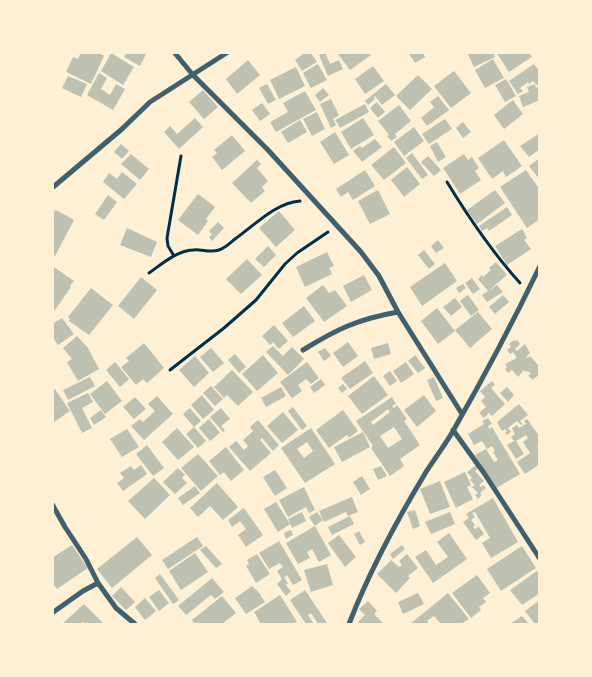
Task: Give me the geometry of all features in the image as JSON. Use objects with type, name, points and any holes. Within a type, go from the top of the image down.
[{"type":"street","points":[[174,52],[193,75],[268,150],[360,252],[378,276],[398,312],[462,414]]},
{"type":"street","points":[[52,188],[122,129],[150,102],[228,52]]},
{"type":"street","points":[[349,624],[378,560],[399,520],[462,414],[518,311],[540,266]]},
{"type":"street","points":[[303,350],[346,326],[398,312]]},
{"type":"street","points":[[453,430],[540,558]]},
{"type":"street","points":[[52,504],[86,559],[98,583],[116,608],[135,624]]},
{"type":"street","points":[[52,613],[98,583]]},
{"type":"path","points":[[174,256],[166,238],[182,156]]},
{"type":"path","points":[[448,182],[477,230],[527,292]]},
{"type":"path","points":[[149,273],[181,252],[220,250],[271,212],[293,202],[313,200]]},
{"type":"path","points":[[170,370],[224,328],[256,300],[285,264],[297,253],[320,236],[337,227]]},
{"type":"building","points":[[81,52],[97,52],[104,56],[91,84],[66,72],[73,57],[78,59]]},
{"type":"building","points":[[127,52],[147,52],[140,66],[124,57]]},
{"type":"building","points":[[306,52],[310,52],[317,62],[302,71],[295,60]]},
{"type":"building","points":[[325,52],[330,64],[339,60],[343,69],[328,76],[319,55]]},
{"type":"building","points":[[341,52],[369,52],[371,55],[350,70],[338,54]]},
{"type":"building","points":[[408,52],[423,52],[425,57],[415,63]]},
{"type":"building","points":[[467,52],[493,52],[495,57],[474,67]]},
{"type":"building","points":[[496,52],[529,52],[532,57],[509,72]]},
{"type":"building","points":[[111,53],[134,67],[123,85],[101,71]]},
{"type":"building","points":[[493,59],[504,78],[485,88],[475,70]]},
{"type":"building","points":[[248,60],[260,75],[237,94],[226,79]]},
{"type":"building","points":[[318,64],[327,80],[311,88],[303,73]]},
{"type":"building","points":[[534,64],[540,72],[540,83],[537,85],[533,81],[529,84],[528,82],[520,88],[523,91],[518,94],[509,81]]},
{"type":"building","points":[[373,66],[384,81],[365,94],[355,79]]},
{"type":"building","points":[[296,67],[305,86],[279,99],[270,80]]},
{"type":"building","points":[[454,71],[471,93],[451,108],[434,86]]},
{"type":"building","points":[[99,73],[107,78],[101,89],[110,95],[116,84],[125,89],[113,110],[87,95]]},
{"type":"building","points":[[418,75],[432,89],[410,110],[396,96]]},
{"type":"building","points":[[68,76],[87,84],[81,97],[62,88]]},
{"type":"building","points":[[506,79],[516,96],[505,102],[495,85]]},
{"type":"building","points":[[267,84],[276,100],[268,104],[259,88]]},
{"type":"building","points":[[386,84],[395,95],[382,105],[375,96],[375,99],[368,105],[365,101]]},
{"type":"building","points":[[535,84],[536,88],[540,86],[540,100],[523,107],[519,96],[529,92],[527,87]]},
{"type":"building","points":[[323,88],[329,95],[320,102],[315,95]]},
{"type":"building","points":[[203,90],[218,107],[204,119],[189,102]]},
{"type":"building","points":[[305,91],[316,110],[276,132],[270,122],[288,112],[283,103]]},
{"type":"building","points":[[438,96],[449,110],[427,126],[421,118],[434,107],[430,102]]},
{"type":"building","points":[[331,99],[339,115],[333,119],[336,125],[331,128],[320,104]]},
{"type":"building","points":[[513,100],[523,114],[504,129],[494,115]]},
{"type":"building","points":[[377,102],[385,112],[378,118],[370,108]]},
{"type":"building","points":[[262,103],[270,114],[260,121],[252,110]]},
{"type":"building","points":[[365,104],[369,112],[340,128],[335,120]]},
{"type":"building","points":[[399,105],[411,121],[395,134],[397,137],[391,141],[387,136],[389,135],[378,121]]},
{"type":"building","points":[[317,112],[325,129],[312,136],[303,119]]},
{"type":"building","points":[[195,118],[203,127],[179,149],[164,132],[170,126],[177,134]]},
{"type":"building","points":[[363,118],[374,135],[351,149],[341,132]]},
{"type":"building","points":[[445,119],[452,129],[429,144],[422,134]]},
{"type":"building","points":[[300,120],[307,132],[288,143],[281,132]]},
{"type":"building","points":[[463,122],[471,132],[463,138],[456,128]]},
{"type":"building","points":[[414,127],[424,141],[404,156],[394,142]]},
{"type":"building","points":[[335,132],[349,155],[334,164],[320,142]]},
{"type":"building","points":[[540,133],[540,149],[529,157],[520,146]]},
{"type":"building","points":[[232,135],[245,151],[222,170],[212,157],[217,153],[214,150]]},
{"type":"building","points":[[375,139],[382,147],[362,162],[353,151],[360,146],[362,148]]},
{"type":"building","points":[[504,140],[522,166],[506,177],[503,171],[492,179],[478,158]]},
{"type":"building","points":[[437,142],[446,157],[438,162],[430,146]]},
{"type":"building","points":[[121,144],[129,151],[122,159],[114,152]]},
{"type":"building","points":[[394,147],[406,163],[384,180],[371,165]]},
{"type":"building","points":[[412,153],[428,175],[422,179],[406,158]]},
{"type":"building","points":[[131,154],[149,169],[140,180],[121,164]]},
{"type":"building","points":[[464,154],[468,160],[472,157],[479,168],[475,171],[481,180],[460,194],[443,168]]},
{"type":"building","points":[[428,156],[441,170],[434,176],[421,162]]},
{"type":"building","points":[[540,158],[540,180],[529,166]]},
{"type":"building","points":[[257,160],[261,164],[257,168],[268,181],[262,187],[265,191],[251,203],[232,183]]},
{"type":"building","points":[[407,167],[420,184],[404,197],[391,180]]},
{"type":"building","points":[[365,170],[375,186],[353,200],[348,192],[341,197],[336,189]]},
{"type":"building","points":[[526,170],[540,190],[540,212],[538,214],[540,219],[527,228],[500,187]]},
{"type":"building","points":[[122,172],[137,184],[124,199],[103,182],[109,173],[117,179]]},
{"type":"building","points":[[378,190],[390,214],[370,224],[358,201]]},
{"type":"building","points":[[495,190],[505,203],[477,224],[467,210]]},
{"type":"building","points":[[198,194],[215,207],[198,235],[178,220]]},
{"type":"building","points":[[108,195],[117,202],[104,220],[95,214]]},
{"type":"building","points":[[507,207],[512,215],[489,231],[487,228],[482,231],[479,226]]},
{"type":"building","points":[[56,210],[74,220],[55,256],[52,255],[52,214]]},
{"type":"building","points":[[279,211],[295,230],[276,247],[259,228]]},
{"type":"building","points":[[218,222],[224,228],[212,241],[209,237],[212,234],[209,231]]},
{"type":"building","points":[[127,228],[157,242],[151,257],[120,245]]},
{"type":"building","points":[[522,229],[527,238],[524,240],[531,249],[507,265],[495,246]]},
{"type":"building","points":[[438,240],[444,248],[436,253],[431,246]]},
{"type":"building","points":[[268,246],[276,255],[264,267],[255,259]]},
{"type":"building","points":[[424,250],[435,264],[429,269],[418,255]]},
{"type":"building","points":[[327,252],[334,266],[329,268],[332,274],[305,287],[296,267]]},
{"type":"building","points":[[247,259],[262,275],[241,294],[226,279]]},
{"type":"building","points":[[496,262],[507,275],[488,291],[478,279],[491,270],[489,268]]},
{"type":"building","points":[[445,263],[457,281],[422,306],[410,287]]},
{"type":"building","points":[[54,267],[74,281],[55,310],[52,308]]},
{"type":"building","points":[[364,275],[372,290],[351,302],[343,286]]},
{"type":"building","points":[[141,277],[157,290],[134,319],[118,306]]},
{"type":"building","points":[[472,278],[480,289],[473,294],[465,283]]},
{"type":"building","points":[[463,284],[466,288],[459,293],[456,288]]},
{"type":"building","points":[[323,285],[329,293],[335,290],[347,306],[324,322],[306,298]]},
{"type":"building","points":[[497,285],[503,292],[487,302],[482,295]]},
{"type":"building","points":[[91,288],[113,305],[89,335],[69,321],[68,317]]},
{"type":"building","points":[[468,295],[479,310],[471,316],[460,301]]},
{"type":"building","points":[[503,295],[509,302],[495,314],[489,307]]},
{"type":"building","points":[[455,298],[462,307],[451,316],[443,307]]},
{"type":"building","points":[[304,306],[315,321],[293,337],[282,323]]},
{"type":"building","points":[[437,308],[455,331],[438,344],[421,321]]},
{"type":"building","points":[[478,312],[492,329],[470,348],[455,330]]},
{"type":"building","points":[[62,318],[74,334],[58,345],[54,339],[52,340],[52,324]]},
{"type":"building","points":[[274,325],[288,341],[279,349],[273,342],[270,345],[262,336]]},
{"type":"building","points":[[77,336],[88,348],[99,369],[78,381],[67,362],[72,359],[63,348]]},
{"type":"building","points":[[517,340],[520,344],[515,349],[517,351],[525,344],[530,353],[526,357],[530,356],[540,367],[540,374],[532,380],[528,375],[531,374],[528,371],[524,370],[518,377],[512,370],[508,373],[505,369],[507,367],[505,364],[517,358],[513,352],[510,354],[507,350],[511,347],[509,344]]},
{"type":"building","points":[[348,342],[358,356],[343,367],[333,353]]},
{"type":"building","points":[[144,343],[164,368],[147,383],[143,379],[136,385],[121,367],[129,361],[126,358]]},
{"type":"building","points":[[388,343],[391,354],[374,359],[371,348]]},
{"type":"building","points":[[273,346],[283,356],[292,347],[304,359],[288,375],[266,352]]},
{"type":"building","points":[[211,348],[224,363],[213,372],[200,357]]},
{"type":"building","points":[[325,348],[331,356],[324,361],[318,352]]},
{"type":"building","points":[[235,354],[246,367],[239,373],[228,360]]},
{"type":"building","points":[[263,355],[278,373],[257,391],[242,374]]},
{"type":"building","points":[[415,355],[425,368],[418,373],[408,361]]},
{"type":"building","points":[[195,356],[209,373],[194,387],[179,370]]},
{"type":"building","points":[[365,361],[373,373],[350,389],[341,378]]},
{"type":"building","points":[[115,362],[129,379],[120,387],[106,370]]},
{"type":"building","points":[[307,362],[319,378],[311,384],[306,379],[298,385],[302,391],[292,398],[280,382]]},
{"type":"building","points":[[406,362],[414,374],[401,383],[393,371]]},
{"type":"building","points":[[232,370],[253,392],[238,406],[227,395],[224,398],[214,387]]},
{"type":"building","points":[[390,371],[397,381],[390,386],[383,376]]},
{"type":"building","points":[[374,376],[388,395],[362,414],[348,396]]},
{"type":"building","points":[[90,377],[95,386],[68,400],[63,390]]},
{"type":"building","points":[[434,377],[443,398],[436,401],[427,380]]},
{"type":"building","points":[[321,379],[325,385],[314,393],[310,387]]},
{"type":"building","points":[[107,381],[122,401],[105,414],[90,394]]},
{"type":"building","points":[[492,381],[495,385],[491,388],[505,404],[492,416],[489,413],[484,418],[479,413],[486,407],[481,401],[485,397],[480,391]]},
{"type":"building","points":[[343,384],[347,389],[342,393],[338,388]]},
{"type":"building","points":[[211,386],[223,399],[215,406],[203,393]]},
{"type":"building","points":[[281,387],[286,396],[266,407],[261,398]]},
{"type":"building","points":[[507,387],[514,395],[508,402],[500,393]]},
{"type":"building","points":[[54,388],[70,411],[54,422],[52,419],[52,390]]},
{"type":"building","points":[[88,393],[93,402],[82,408],[92,428],[82,433],[67,403]]},
{"type":"building","points":[[202,395],[214,410],[203,419],[191,405]]},
{"type":"building","points":[[424,395],[436,411],[417,427],[404,410]]},
{"type":"building","points":[[157,396],[173,414],[144,440],[131,426],[140,419],[143,422],[155,411],[148,404]]},
{"type":"building","points":[[135,397],[146,409],[134,419],[123,407]]},
{"type":"building","points":[[392,397],[396,404],[392,406],[394,408],[397,405],[407,419],[404,421],[420,445],[400,459],[404,466],[390,476],[356,421]],"holes":[[[388,409],[390,412],[373,425],[371,422]],[[394,427],[402,439],[388,448],[380,436]]]},
{"type":"building","points":[[519,404],[528,415],[520,421],[523,424],[521,425],[517,421],[508,428],[511,432],[507,435],[505,433],[507,431],[505,429],[502,431],[497,422]]},
{"type":"building","points":[[293,407],[307,426],[302,430],[288,411]]},
{"type":"building","points":[[190,408],[201,421],[194,427],[183,414]]},
{"type":"building","points":[[221,408],[230,419],[221,426],[225,430],[223,432],[210,417]]},
{"type":"building","points":[[101,410],[106,417],[94,425],[90,418]]},
{"type":"building","points":[[343,410],[358,431],[349,438],[347,435],[329,448],[316,430]]},
{"type":"building","points":[[283,412],[298,430],[282,443],[267,426]]},
{"type":"building","points":[[488,418],[492,424],[488,426],[489,429],[492,427],[520,474],[495,489],[475,455],[486,449],[494,462],[498,460],[493,452],[495,451],[492,446],[487,449],[482,441],[474,445],[468,434],[484,424],[482,421]]},
{"type":"building","points":[[209,419],[220,433],[210,441],[199,428]]},
{"type":"building","points":[[527,419],[540,437],[540,446],[537,447],[540,451],[540,464],[525,474],[517,462],[530,453],[523,442],[528,438],[526,435],[516,441],[524,454],[516,459],[507,445],[514,441],[511,437],[515,434],[512,428],[517,425],[519,428],[526,424],[524,421]]},
{"type":"building","points":[[258,420],[279,445],[273,451],[262,438],[260,440],[271,453],[250,471],[229,447],[236,441],[244,450],[248,446],[243,440],[253,431],[250,427]]},
{"type":"building","points":[[194,427],[206,441],[198,448],[186,434]]},
{"type":"building","points":[[177,428],[194,447],[178,460],[162,442]]},
{"type":"building","points":[[311,428],[335,464],[305,483],[281,448]],"holes":[[[307,442],[313,451],[304,458],[297,449]]]},
{"type":"building","points":[[127,429],[139,447],[122,457],[110,439]]},
{"type":"building","points":[[363,432],[370,447],[342,462],[334,447]]},
{"type":"building","points":[[147,445],[164,468],[153,476],[136,454]]},
{"type":"building","points":[[226,447],[244,470],[231,481],[224,472],[220,475],[209,461]]},
{"type":"building","points":[[198,454],[218,476],[201,491],[181,468]]},
{"type":"building","points":[[141,465],[147,474],[123,491],[117,483],[124,478],[120,473],[131,466],[134,470]]},
{"type":"building","points":[[476,465],[479,468],[475,471],[484,481],[479,485],[481,487],[483,485],[486,488],[480,493],[482,495],[478,499],[475,495],[478,493],[472,487],[475,485],[470,480],[472,478],[467,472]]},
{"type":"building","points":[[381,466],[387,476],[378,480],[373,469]]},
{"type":"building","points":[[178,468],[185,475],[182,478],[187,483],[175,494],[163,482]]},
{"type":"building","points":[[275,470],[287,488],[275,496],[263,477]]},
{"type":"building","points":[[465,472],[471,485],[467,487],[473,499],[456,508],[444,482]]},
{"type":"building","points":[[362,476],[370,489],[361,495],[353,482]]},
{"type":"building","points":[[154,478],[170,495],[145,519],[128,501]]},
{"type":"building","points":[[440,481],[450,507],[430,514],[420,489]]},
{"type":"building","points":[[217,483],[238,507],[223,520],[210,506],[198,517],[190,508]]},
{"type":"building","points":[[195,486],[200,493],[183,505],[178,498]]},
{"type":"building","points":[[304,487],[315,510],[309,513],[306,507],[288,517],[279,500]]},
{"type":"building","points":[[352,497],[358,512],[348,516],[346,512],[324,522],[319,511]]},
{"type":"building","points":[[493,498],[518,542],[491,558],[482,543],[490,538],[475,512],[472,513],[475,517],[471,520],[475,525],[473,527],[475,529],[479,527],[484,534],[476,540],[463,522],[469,518],[466,514]]},
{"type":"building","points":[[276,502],[290,524],[278,532],[264,509]]},
{"type":"building","points":[[244,508],[263,535],[246,547],[238,535],[246,529],[240,521],[232,527],[228,520]]},
{"type":"building","points":[[415,510],[420,526],[413,529],[407,512]]},
{"type":"building","points":[[302,512],[306,521],[292,528],[288,519]]},
{"type":"building","points":[[317,512],[323,520],[315,526],[309,517]]},
{"type":"building","points":[[450,512],[455,524],[431,534],[425,522]]},
{"type":"building","points":[[350,516],[354,524],[332,535],[328,527]]},
{"type":"building","points":[[315,526],[331,555],[319,562],[312,549],[307,552],[310,558],[298,564],[286,543]]},
{"type":"building","points":[[291,530],[293,535],[286,539],[284,533]]},
{"type":"building","points":[[359,531],[365,542],[360,545],[354,534]]},
{"type":"building","points":[[449,533],[467,559],[433,583],[415,557],[426,550],[436,565],[448,557],[437,542]]},
{"type":"building","points":[[339,535],[356,557],[345,567],[328,543]]},
{"type":"building","points":[[137,537],[152,555],[112,588],[97,569]]},
{"type":"building","points":[[197,537],[203,546],[168,569],[162,560]]},
{"type":"building","points":[[279,541],[302,580],[293,585],[287,575],[284,578],[288,583],[286,585],[291,591],[286,596],[277,584],[282,579],[277,571],[283,567],[280,563],[269,569],[259,553]]},
{"type":"building","points":[[72,545],[88,568],[57,589],[52,582],[52,558]]},
{"type":"building","points":[[402,545],[405,549],[393,559],[390,554]]},
{"type":"building","points":[[206,546],[222,564],[216,568],[200,550]]},
{"type":"building","points":[[522,546],[536,568],[501,591],[487,569]]},
{"type":"building","points":[[195,553],[208,572],[181,590],[169,571]]},
{"type":"building","points":[[257,554],[270,574],[256,583],[246,566],[249,564],[247,560]]},
{"type":"building","points":[[407,554],[418,568],[408,576],[410,578],[396,593],[377,574],[391,560],[399,567],[402,565],[399,561]]},
{"type":"building","points":[[327,564],[333,585],[311,592],[304,570]]},
{"type":"building","points":[[537,571],[540,574],[540,593],[522,605],[510,590]]},
{"type":"building","points":[[160,574],[179,600],[173,604],[155,578]]},
{"type":"building","points":[[477,575],[490,593],[483,598],[486,602],[479,607],[481,610],[471,618],[452,593]]},
{"type":"building","points":[[212,578],[224,592],[215,599],[211,595],[186,615],[178,606]]},
{"type":"building","points":[[252,586],[265,602],[246,614],[235,598]]},
{"type":"building","points":[[121,587],[135,602],[126,610],[112,596]]},
{"type":"building","points":[[159,590],[169,603],[159,611],[149,597]]},
{"type":"building","points":[[305,590],[327,623],[318,624],[311,613],[308,615],[314,624],[306,624],[290,600]]},
{"type":"building","points":[[418,593],[424,604],[403,614],[398,602]]},
{"type":"building","points":[[448,593],[469,619],[461,624],[441,624],[434,616],[427,621],[430,624],[410,624]]},
{"type":"building","points":[[280,595],[297,622],[292,624],[261,624],[254,612]]},
{"type":"building","points":[[222,596],[236,613],[222,624],[195,624],[192,620]]},
{"type":"building","points":[[145,598],[156,611],[145,620],[135,607]]},
{"type":"building","points":[[540,600],[540,624],[535,624],[525,611]]},
{"type":"building","points":[[368,601],[377,611],[374,614],[384,624],[360,624],[358,622],[365,615],[359,609]]},
{"type":"building","points":[[84,604],[104,624],[85,624],[83,622],[80,624],[62,624]]},
{"type":"building","points":[[522,616],[529,624],[510,624]]}]
